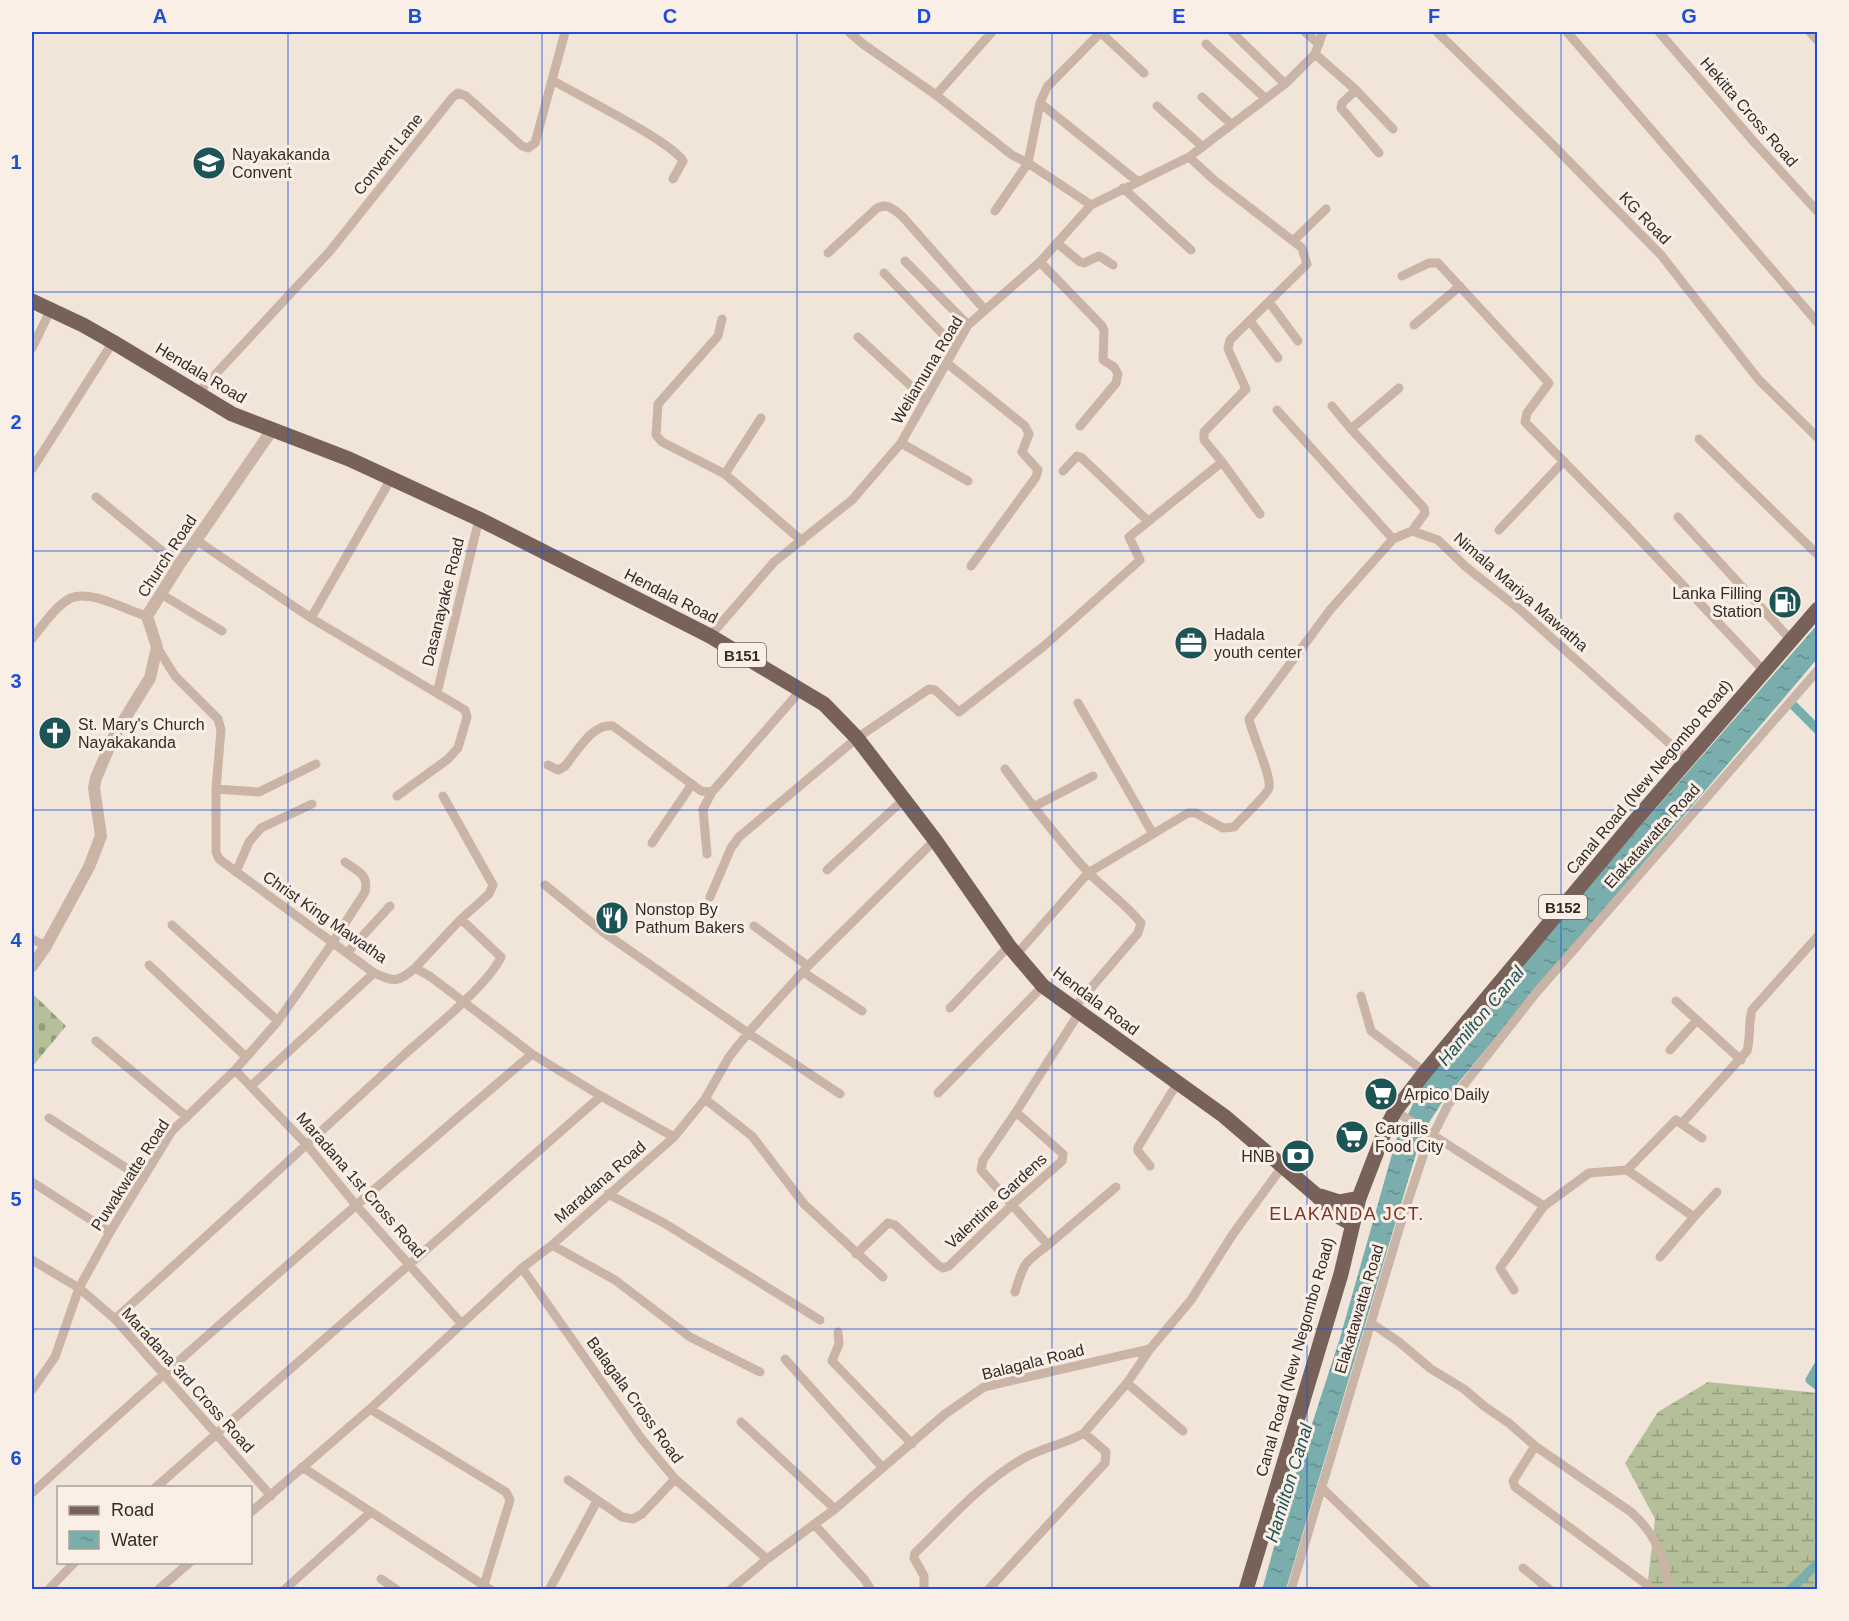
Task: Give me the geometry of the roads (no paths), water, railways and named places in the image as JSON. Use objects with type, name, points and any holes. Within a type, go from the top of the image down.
[{"type":"main road","name":"Hendala Road","points":[[32,301],[113,342],[232,414],[392,477],[479,519],[710,636],[824,704],[857,738],[935,840],[1012,950],[1043,986],[1224,1116],[1341,1218],[1352,1224]]},
{"type":"main road","name":"Canal Road (New Negombo Road)","points":[[1246,1590],[1341,1274],[1359,1198],[1386,1128],[1400,1114],[1425,1072],[1687,759],[1818,609]]},
{"type":"main road","name":"Hendala Road","points":[[1315,1194],[1339,1202],[1359,1198]]},
{"type":"street","name":"Convent Lane","points":[[198,393],[330,251],[458,93],[466,96],[522,146],[528,148],[535,143],[565,32]]},
{"type":"street","points":[[849,32],[936,95],[1012,155],[1091,205]]},
{"type":"street","points":[[936,95],[989,35],[977,32]]},
{"type":"street","points":[[996,211],[1028,164],[1040,103],[1047,87],[1101,32],[1144,73]]},
{"type":"street","points":[[1232,32],[1285,84]]},
{"type":"street","points":[[1305,32],[1319,44]]},
{"type":"street","name":"Weliamuna Road","points":[[710,636],[774,562],[852,500],[901,443],[948,364],[968,325],[1040,262],[1091,205],[1189,158],[1285,84],[1315,54],[1323,32]]},
{"type":"street","name":"KG Road","points":[[1437,32],[1661,255],[1759,380],[1818,438]]},
{"type":"street","points":[[1567,32],[1818,323]]},
{"type":"street","name":"Hekitta Cross Road","points":[[1659,32],[1818,212]]},
{"type":"street","points":[[1810,32],[1818,41]]},
{"type":"street","points":[[1206,45],[1264,98]]},
{"type":"street","points":[[1315,54],[1356,90],[1393,129]]},
{"type":"street","points":[[552,80],[676,153],[683,161],[674,179]]},
{"type":"street","points":[[1356,90],[1341,108],[1379,153]]},
{"type":"street","points":[[1203,97],[1231,124]]},
{"type":"street","points":[[1040,103],[1137,181]]},
{"type":"street","points":[[1157,106],[1203,147]]},
{"type":"street","points":[[1189,158],[1302,248],[1307,264],[1230,340],[1228,349],[1246,389],[1204,432],[1204,440],[1260,514]]},
{"type":"street","points":[[1123,188],[1191,250]]},
{"type":"street","points":[[828,253],[876,209],[886,205],[902,216],[985,310]]},
{"type":"street","points":[[1293,241],[1326,209]]},
{"type":"street","points":[[1057,243],[1080,262],[1100,256],[1113,265]]},
{"type":"street","points":[[905,261],[968,325]]},
{"type":"street","points":[[1040,262],[1102,326],[1104,331],[1103,360],[1114,367],[1118,374],[1116,383],[1080,426]]},
{"type":"street","points":[[1402,276],[1429,263],[1438,263],[1549,383],[1527,413],[1525,422],[1764,671]]},
{"type":"street","points":[[884,273],[955,347]]},
{"type":"street","points":[[1414,325],[1460,286]]},
{"type":"street","points":[[1269,302],[1298,341]]},
{"type":"street","points":[[32,348],[51,309]]},
{"type":"street","points":[[722,319],[717,336],[658,404],[656,435],[662,442],[725,474],[802,541]]},
{"type":"street","points":[[1250,321],[1278,358]]},
{"type":"street","points":[[858,337],[926,400]]},
{"type":"street","points":[[32,470],[113,342]]},
{"type":"street","points":[[948,364],[1025,426],[1029,434],[1022,452],[1038,470],[1036,477],[971,566]]},
{"type":"street","points":[[1351,429],[1399,388]]},
{"type":"street","points":[[951,1008],[1088,873],[1188,813],[1196,813],[1223,828],[1234,827],[1269,789],[1269,780],[1251,731],[1249,719],[1330,610],[1394,539],[1412,531],[1425,513],[1424,508],[1332,406]]},
{"type":"street","points":[[1277,410],[1394,539]]},
{"type":"street","points":[[725,474],[761,418]]},
{"type":"street","name":"Church Road","points":[[32,639],[55,611],[71,598],[92,596],[147,616],[179,565],[272,430]]},
{"type":"street","points":[[1699,439],[1818,555]]},
{"type":"street","points":[[901,443],[968,481]]},
{"type":"street","points":[[1062,471],[1077,456],[1082,458],[1149,521]]},
{"type":"street","points":[[1499,530],[1563,461]]},
{"type":"street","points":[[710,897],[731,848],[739,837],[857,738],[932,688],[959,712],[1044,646],[1137,564],[1140,560],[1139,555],[1129,537],[1222,462]]},
{"type":"street","points":[[311,618],[392,477]]},
{"type":"street","points":[[96,497],[179,565]]},
{"type":"street","points":[[1678,518],[1791,640]]},
{"type":"street","name":"Dasanayake Road","points":[[437,693],[479,519]]},
{"type":"street","name":"Nimala Mariya Mawatha","points":[[1412,531],[1438,540],[1687,759]]},
{"type":"street","points":[[196,540],[311,618],[465,710],[467,717],[460,744],[448,759],[397,796]]},
{"type":"street","points":[[161,594],[222,631]]},
{"type":"street","points":[[32,966],[46,946],[89,867],[101,836],[94,788],[96,778],[114,736],[150,678],[157,647],[147,616]]},
{"type":"street","name":"Christ King Mawatha","points":[[157,647],[175,676],[218,719],[221,730],[216,789],[216,855],[374,973],[392,981],[400,980],[415,968]]},
{"type":"street","name":"Elakatawatta Road","points":[[1291,1590],[1402,1216],[1431,1133],[1455,1094],[1536,993],[1818,670]]},
{"type":"street","points":[[707,854],[703,809],[712,792],[801,690]]},
{"type":"street","points":[[1078,703],[1152,834]]},
{"type":"street","points":[[548,765],[558,770],[564,766],[596,729],[607,725],[613,726],[701,791],[712,792]]},
{"type":"street","points":[[216,789],[259,792],[316,764]]},
{"type":"street","points":[[1005,769],[1033,807],[1088,873],[1141,923],[1138,933],[1076,1011],[1016,1113],[984,1160],[981,1170],[1048,1245]]},
{"type":"street","points":[[1033,807],[1093,776]]},
{"type":"street","points":[[652,843],[692,784]]},
{"type":"street","points":[[443,796],[493,885],[489,894],[461,919],[415,968],[431,977],[532,1054],[674,1137]]},
{"type":"street","points":[[827,870],[903,800]]},
{"type":"street","points":[[236,872],[249,842],[261,828],[312,804]]},
{"type":"street","name":"Maradana Road","points":[[252,1511],[370,1409],[522,1268],[552,1245],[674,1137],[705,1099],[729,1057],[748,1033],[805,969],[935,840]]},
{"type":"street","name":"Puwakwatte Road","points":[[32,1390],[55,1357],[79,1288],[110,1232],[172,1131],[235,1070],[278,1021],[365,892],[367,883],[365,876],[345,862]]},
{"type":"street","points":[[545,885],[603,932],[840,1094]]},
{"type":"street","points":[[347,953],[390,906]]},
{"type":"street","points":[[115,1319],[307,1145],[496,968],[501,957],[461,919]]},
{"type":"street","points":[[172,925],[278,1021]]},
{"type":"street","points":[[754,926],[805,969],[862,1011]]},
{"type":"street","points":[[1682,1123],[1748,1051],[1750,1040],[1748,1023],[1752,1010],[1818,936]]},
{"type":"street","points":[[32,939],[46,946]]},
{"type":"street","points":[[149,965],[246,1057]]},
{"type":"street","points":[[251,1086],[374,973]]},
{"type":"street","points":[[938,1093],[1043,986]]},
{"type":"street","points":[[1361,996],[1371,1031],[1425,1072]]},
{"type":"street","points":[[1676,1002],[1741,1060]]},
{"type":"street","points":[[1670,1050],[1697,1020]]},
{"type":"street","points":[[96,1041],[186,1117]]},
{"type":"street","points":[[32,1493],[163,1373],[532,1054]]},
{"type":"street","name":"Maradana 1st Cross Road","points":[[235,1070],[307,1145],[461,1323]]},
{"type":"street","points":[[1150,1166],[1138,1151],[1138,1147],[1178,1082]]},
{"type":"street","points":[[157,1486],[601,1096]]},
{"type":"street","points":[[705,1099],[752,1136],[804,1204],[883,1277]]},
{"type":"street","name":"Valentine Gardens","points":[[856,1254],[888,1223],[895,1226],[938,1265],[944,1268],[949,1266],[1064,1158],[1064,1154],[1016,1113]]},
{"type":"street","points":[[1400,1114],[1545,1206]]},
{"type":"street","points":[[49,1118],[143,1179]]},
{"type":"street","points":[[1627,1170],[1676,1120],[1702,1138]]},
{"type":"street","points":[[924,1590],[924,1576],[914,1558],[915,1553],[988,1482],[1026,1457],[1084,1433],[1127,1383],[1150,1349],[1191,1300],[1233,1234],[1281,1167]]},
{"type":"street","points":[[1514,1290],[1500,1268],[1545,1206],[1589,1173],[1627,1170],[1694,1217]]},
{"type":"street","points":[[32,1182],[110,1232]]},
{"type":"street","points":[[1015,1292],[1026,1262],[1116,1186]]},
{"type":"street","points":[[1660,1257],[1717,1192]]},
{"type":"street","points":[[608,1194],[664,1223],[820,1320]]},
{"type":"street","points":[[552,1245],[615,1280],[690,1337],[760,1372]]},
{"type":"street","name":"Maradana 3rd Cross Road","points":[[32,1260],[79,1288],[115,1319],[271,1496]]},
{"type":"street","name":"Balagala Cross Road","points":[[522,1268],[641,1438],[675,1479],[767,1559]]},
{"type":"street","points":[[1371,1323],[1400,1342],[1431,1368],[1464,1389],[1535,1446],[1645,1524],[1665,1564],[1669,1590]]},
{"type":"street","points":[[838,1332],[839,1344],[832,1360],[835,1365],[912,1443]]},
{"type":"street","name":"Balagala Road","points":[[730,1590],[767,1559],[835,1509],[945,1414],[984,1387],[1150,1349]]},
{"type":"street","points":[[785,1359],[882,1467]]},
{"type":"street","points":[[1127,1383],[1183,1431]]},
{"type":"street","points":[[370,1409],[506,1492],[510,1500],[484,1585]]},
{"type":"street","points":[[741,1422],[835,1509]]},
{"type":"street","points":[[988,1590],[1105,1463],[1106,1452],[1084,1433]]},
{"type":"street","points":[[1535,1446],[1514,1481],[1515,1487],[1654,1590]]},
{"type":"street","points":[[302,1467],[484,1585]]},
{"type":"street","points":[[567,1480],[622,1517],[633,1519],[642,1514],[675,1479]]},
{"type":"street","points":[[1322,1488],[1428,1590]]},
{"type":"street","points":[[549,1590],[597,1501]]},
{"type":"street","points":[[284,1590],[371,1512]]},
{"type":"street","points":[[814,1524],[865,1580],[871,1590]]},
{"type":"street","points":[[48,1590],[74,1564]]},
{"type":"street","points":[[158,1590],[189,1564]]},
{"type":"street","points":[[1523,1568],[1548,1589]]},
{"type":"street","points":[[381,1579],[397,1590]]},
{"type":"street","points":[[471,1590],[484,1585]]},
{"type":"water","name":"Hamilton Canal","points":[[1817,625],[1817,659],[1506,1025],[1441,1104],[1428,1124],[1419,1144],[1286,1589],[1262,1590],[1286,1504],[1340,1338],[1396,1140],[1421,1087],[1636,831]]},
{"type":"waterway","points":[[1794,706],[1818,730]]},
{"type":"waterway","points":[[1818,1366],[1810,1380],[1818,1386]]},
{"type":"waterway","points":[[1790,1590],[1818,1563]]},
{"type":"place","name":"Nayakakanda Convent","points":[[209,163]]},
{"type":"place","name":"Lanka Filling Station","points":[[1785,602]]},
{"type":"place","name":"Hadala youth center","points":[[1191,643]]},
{"type":"place","name":"St. Mary's Church Nayakakanda","points":[[55,733]]},
{"type":"place","name":"Nonstop By Pathum Bakers","points":[[612,918]]},
{"type":"place","name":"Arpico Daily","points":[[1381,1094]]},
{"type":"place","name":"Cargills Food City","points":[[1352,1137]]},
{"type":"place","name":"HNB","points":[[1298,1156]]},
{"type":"district","name":"ELAKANDA JCT.","points":[[1347,1214]]}]
